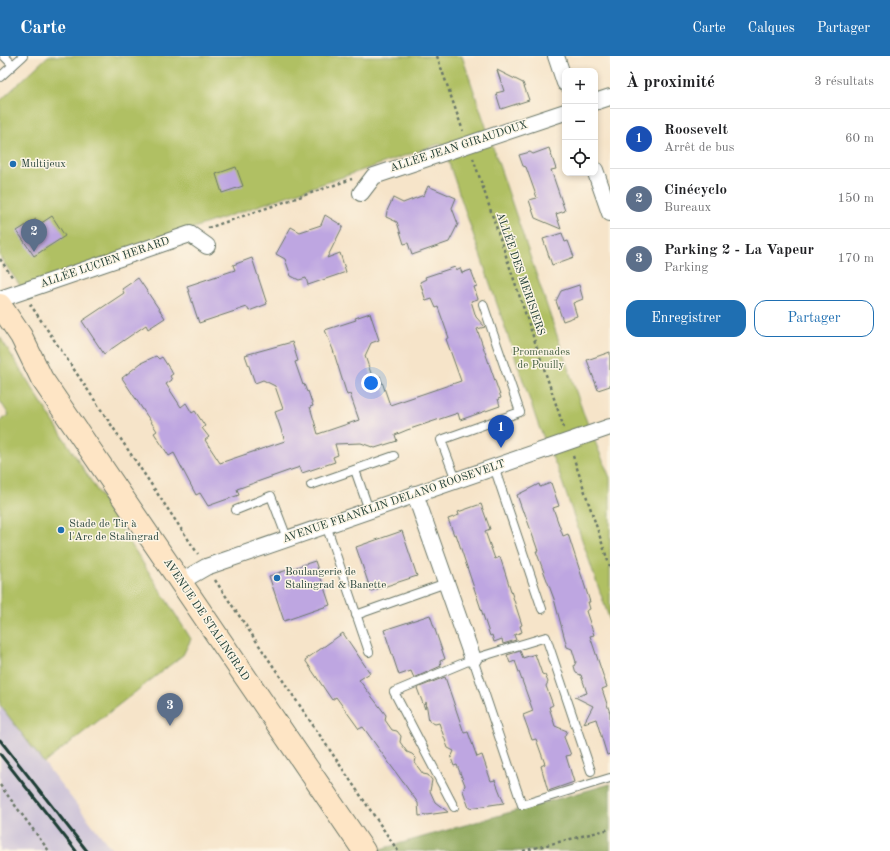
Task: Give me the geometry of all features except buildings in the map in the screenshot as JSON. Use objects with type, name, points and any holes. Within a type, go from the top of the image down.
[{"type":"street","points":[[556,56],[562,75]]},
{"type":"street","points":[[598,101],[610,97]]},
{"type":"street","name":"ALLÉE JEAN GIRAUDOUX","points":[[374,176],[562,113]]},
{"type":"street","points":[[361,193],[374,176]]},
{"type":"street","points":[[597,176],[610,213]]},
{"type":"street","points":[[190,234],[207,246]]},
{"type":"street","name":"ALLÉE LUCIEN HERARD","points":[[0,298],[190,234]]},
{"type":"street","name":"AVENUE DE STALINGRAD","points":[[0,305],[21,336],[42,379],[364,851]]},
{"type":"street","name":"AVENUE FRANKLIN DELANO ROOSEVELT","points":[[180,582],[206,567],[610,427]]},
{"type":"street","points":[[415,494],[473,660]]},
{"type":"lane","points":[[4,56],[13,65]]},
{"type":"lane","points":[[0,77],[23,56]]},
{"type":"lane","points":[[456,480],[441,440],[520,412],[483,304]]},
{"type":"lane","points":[[311,485],[394,456]]},
{"type":"lane","points":[[494,467],[542,609]]},
{"type":"lane","points":[[355,470],[369,510]]},
{"type":"lane","points":[[236,510],[271,496],[287,538]]},
{"type":"lane","points":[[326,525],[369,652]]},
{"type":"lane","points":[[356,615],[446,583]]},
{"type":"lane","points":[[454,807],[394,692],[473,660],[546,637],[591,771]]},
{"type":"lane","points":[[473,660],[522,804],[610,778]]},
{"type":"path","points":[[437,56],[465,137]]},
{"type":"path","name":"ALLÉE DES MERISIERS","points":[[473,158],[610,567]]},
{"type":"path","points":[[190,234],[366,174],[374,176]]},
{"type":"path","points":[[0,785],[49,851]]},
{"type":"path","points":[[524,851],[610,829]]},
{"type":"shaded area","points":[[0,705],[44,763],[113,851],[0,851]]},
{"type":"green space","name":"Promenades de Pouilly","points":[[48,56],[462,56],[583,412],[610,478],[610,621],[558,470],[539,427],[442,143],[21,287],[0,257],[0,101]]},
{"type":"green space","name":"Stade de Tir à l'Arc de Stalingrad","points":[[0,337],[191,639],[183,655],[44,763],[0,705],[0,421],[9,415],[0,401]]},
{"type":"green space","points":[[610,784],[610,851],[377,850]]},
{"type":"railway","points":[[0,740],[87,851]]},
{"type":"railway","points":[[0,754],[76,851]]},
{"type":"place","name":"Multijeux","points":[[13,164]]},
{"type":"place","name":"Cinécyclo","points":[[34,252]]},
{"type":"place","name":"Roosevelt","points":[[501,448]]},
{"type":"place","name":"Stade de Tir à l'Arc de Stalingrad","points":[[61,530]]},
{"type":"place","name":"Boulangerie de Stalingrad & Banette","points":[[277,578]]},
{"type":"place","name":"Parking 2 - La Vapeur","points":[[170,726]]}]
